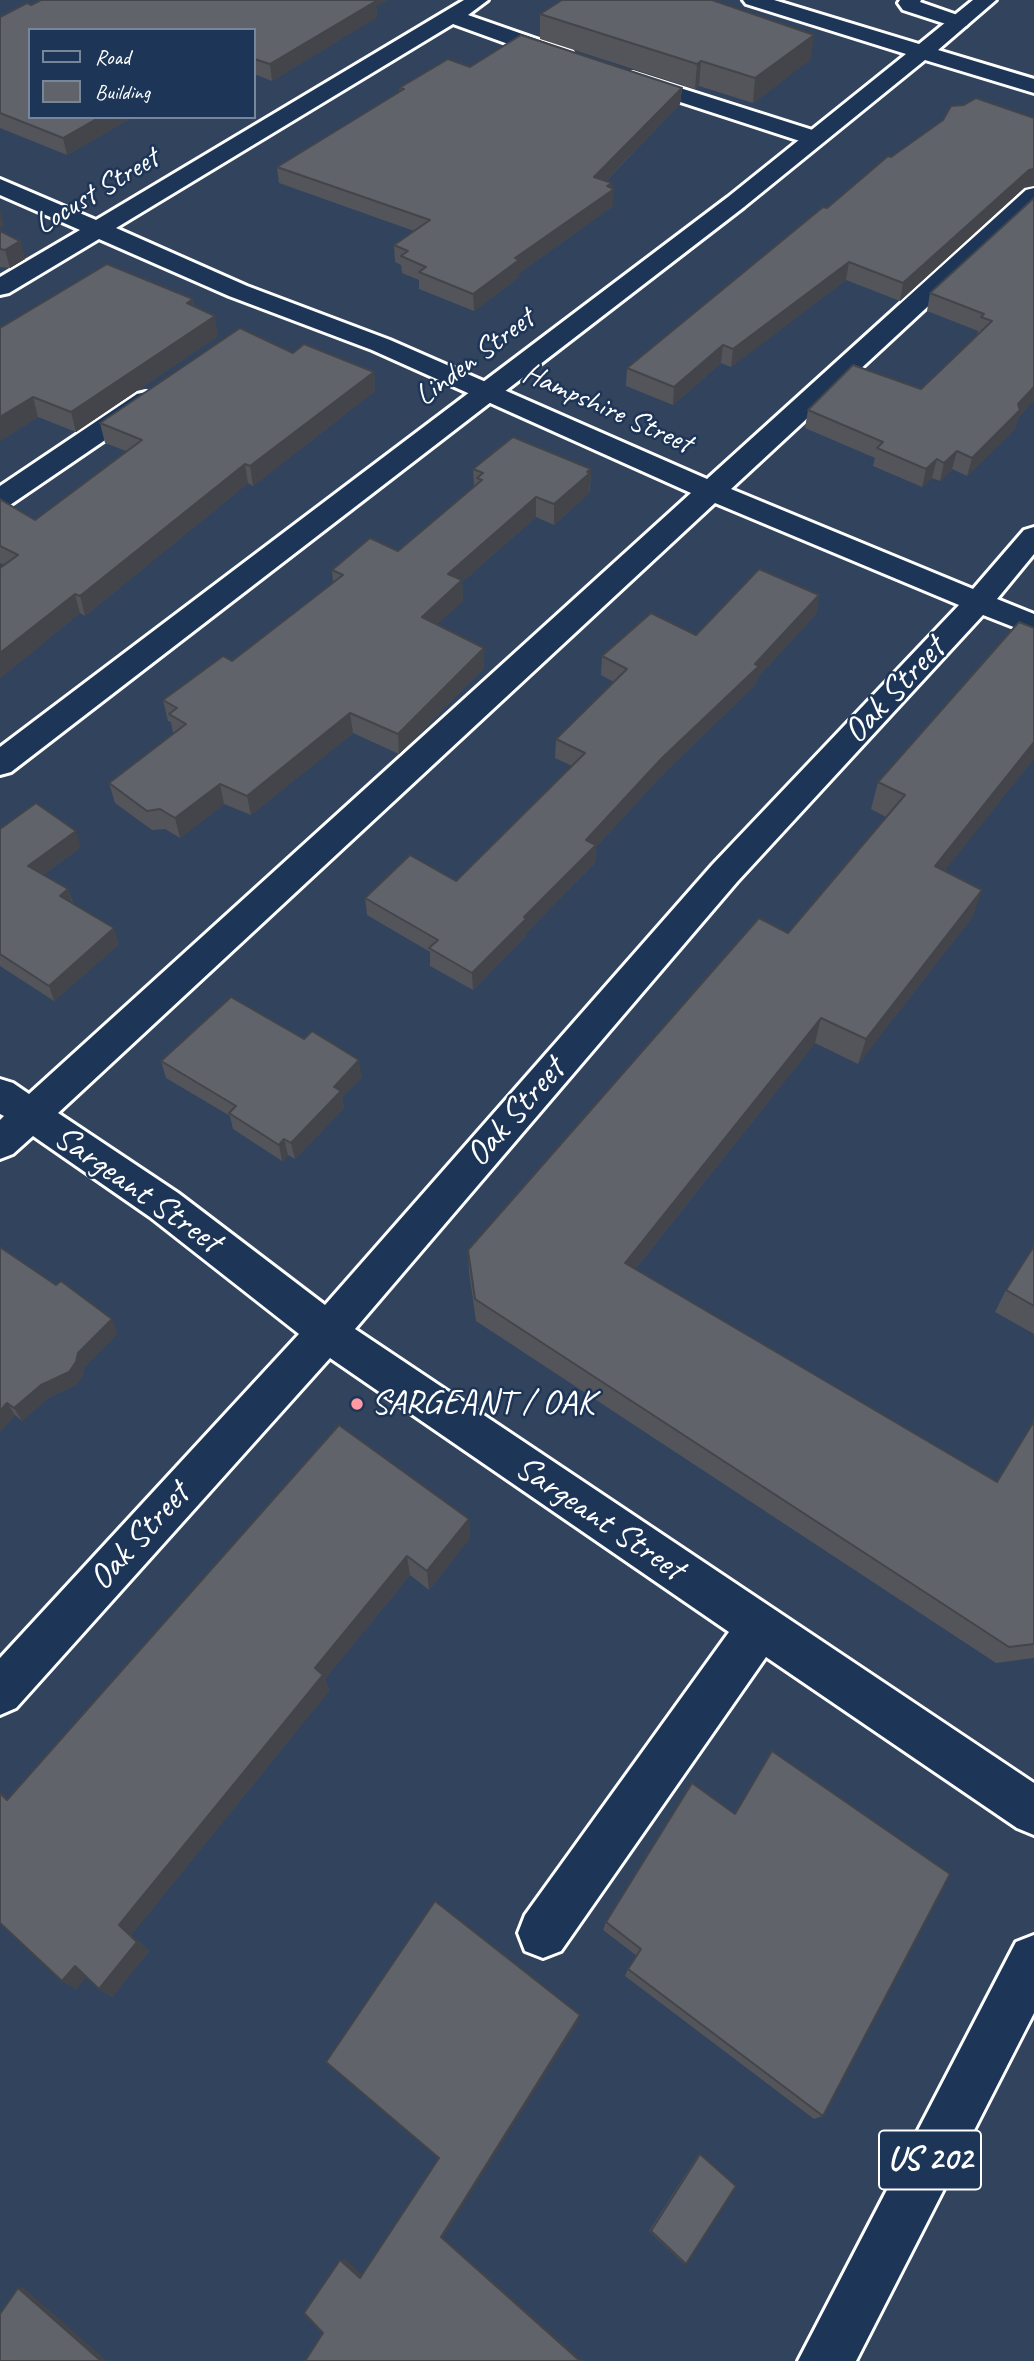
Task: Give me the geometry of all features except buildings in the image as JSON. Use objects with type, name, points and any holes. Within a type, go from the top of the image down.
[{"type":"street","name":"Locust Street","points":[[0,288],[478,0]]},
{"type":"street","points":[[753,0],[1034,86]]},
{"type":"street","points":[[911,0],[908,4],[910,6],[959,22]]},
{"type":"street","name":"Linden Street","points":[[0,764],[736,202],[986,0]]},
{"type":"street","points":[[452,16],[586,63]]},
{"type":"street","points":[[611,71],[814,138]]},
{"type":"street","name":"Hampshire Street","points":[[0,186],[99,227],[238,291],[381,345],[711,491],[1034,625]]},
{"type":"street","points":[[0,1143],[15,1104],[711,491],[1034,195]]},
{"type":"street","points":[[259,322],[281,307]]},
{"type":"street","points":[[0,499],[169,384]]},
{"type":"street","name":"Oak Street","points":[[0,1692],[327,1332],[724,873],[978,602],[1034,536]]},
{"type":"street","name":"Sargeant Street","points":[[15,1104],[164,1205],[363,1359],[1034,1811]]},
{"type":"street","points":[[543,1933],[759,1628]]},
{"type":"street","name":"US 202","points":[[826,2361],[1034,1960]]},
{"type":"place","name":"SARGEANT / OAK","points":[[357,1404]]}]
